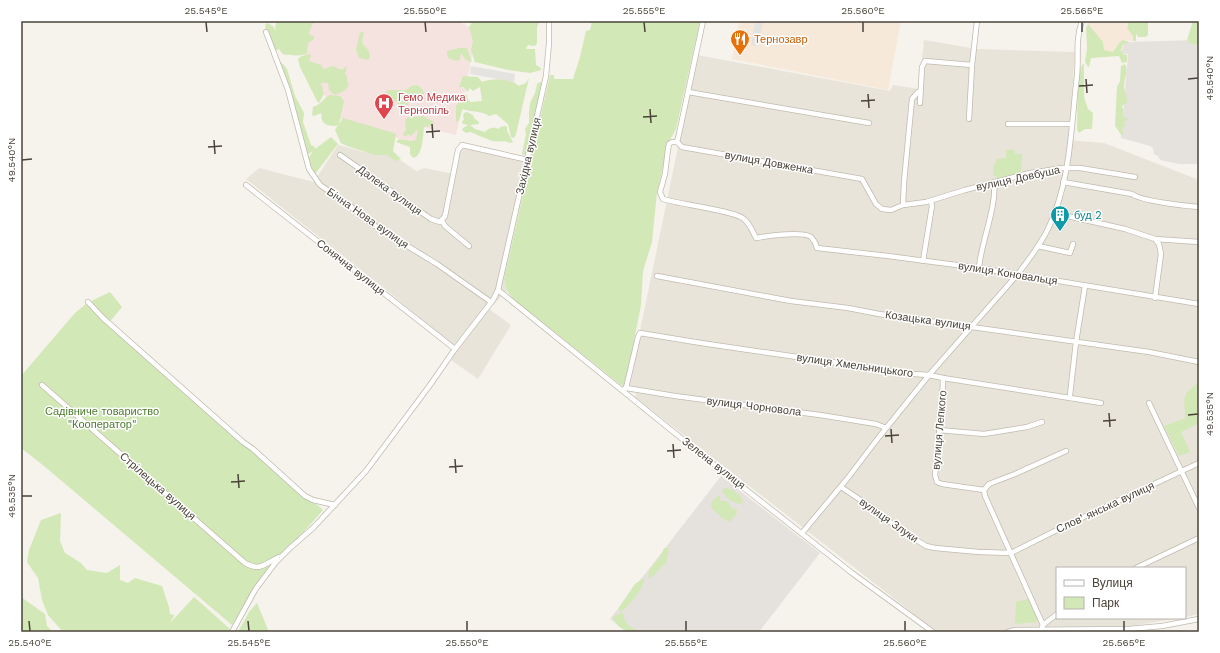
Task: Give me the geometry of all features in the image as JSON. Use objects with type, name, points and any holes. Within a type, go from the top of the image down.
[{"type":"street","name":"Західна вулиця","points":[[280,557],[314,527],[366,471],[491,302],[498,290],[546,76],[549,21]]},
{"type":"street","points":[[677,142],[702,21]]},
{"type":"street","points":[[969,119],[972,65],[977,21]]},
{"type":"street","points":[[802,533],[841,487],[929,375],[1017,275],[1047,231],[1054,213],[1070,152],[1078,64],[1077,39],[1082,21]]},
{"type":"street","name":"Бічна Нова вулиця","points":[[266,32],[291,100],[310,169],[318,182],[325,189],[348,204],[378,228],[437,264],[491,302]]},
{"type":"street","points":[[920,103],[922,67],[925,61],[972,65]]},
{"type":"street","points":[[688,92],[869,123]]},
{"type":"street","points":[[903,205],[912,99],[918,92],[920,92]]},
{"type":"street","points":[[1008,124],[1072,124]]},
{"type":"street","name":"вулиця Коновальця","points":[[677,142],[672,142],[669,144],[665,174],[660,192],[663,199],[741,217],[748,224],[756,238],[774,235],[806,235],[816,244],[817,248],[979,268],[1199,304]]},
{"type":"street","name":"вулиця Довженка","points":[[677,142],[682,147],[862,179]]},
{"type":"street","points":[[442,221],[445,216],[458,150],[462,145],[528,160]]},
{"type":"street","name":"Далека вулиця","points":[[340,155],[431,219],[436,222],[442,221],[445,226],[469,246]]},
{"type":"street","name":"вулиця Довбуша","points":[[862,179],[876,204],[882,209],[891,210],[903,205],[931,201],[1030,173],[1066,168],[1080,168],[1135,177]]},
{"type":"street","points":[[979,268],[980,255],[991,212],[995,187],[994,182]]},
{"type":"street","points":[[1063,182],[1132,194],[1136,197],[1199,207]]},
{"type":"street","name":"Сонячна вулиця","points":[[246,185],[455,349]]},
{"type":"street","points":[[923,261],[932,206],[931,201]]},
{"type":"street","points":[[1054,213],[1125,229],[1155,239],[1199,242]]},
{"type":"street","points":[[1155,239],[1159,244],[1161,254],[1155,298]]},
{"type":"street","points":[[1038,246],[1070,253],[1073,244]]},
{"type":"street","name":"Козацька вулиця","points":[[657,276],[791,301],[1149,352],[1199,362]]},
{"type":"street","points":[[1070,398],[1071,376],[1086,286]]},
{"type":"street","name":"Зелена вулиця","points":[[498,290],[624,389],[852,573],[933,632]]},
{"type":"street","points":[[88,302],[103,318],[305,496],[314,500],[335,505]]},
{"type":"street","name":"вулиця Хмельницького","points":[[624,389],[640,333],[700,343],[929,375],[1101,403]]},
{"type":"street","name":"вулиця Лепкого","points":[[943,378],[943,394],[935,475],[937,482],[984,490]]},
{"type":"street","name":"Стрілецька вулиця","points":[[42,385],[245,563],[254,567],[260,567],[280,557]]},
{"type":"street","name":"вулиця Чорновола","points":[[624,389],[820,415],[876,424],[886,428]]},
{"type":"street","points":[[1149,403],[1199,508]]},
{"type":"street","points":[[939,430],[984,434],[1026,427],[1042,422]]},
{"type":"street","points":[[1042,628],[1011,553],[985,496],[984,490],[989,484],[1066,451]]},
{"type":"street","name":"Словʼянська вулиця","points":[[1011,553],[1199,463]]},
{"type":"street","name":"вулиця Злуки","points":[[841,487],[874,509],[899,529],[926,546],[979,552],[1011,553]]},
{"type":"street","points":[[1138,567],[1199,538]]},
{"type":"street","points":[[232,632],[255,590],[280,557]]},
{"type":"street","points":[[1042,628],[1056,615]]},
{"type":"street","points":[[1008,632],[1042,628],[1129,629],[1162,626],[1199,619]]},
{"type":"shaded area","points":[[309,21],[458,21],[477,31],[456,135],[422,127],[417,143],[345,125],[315,81],[304,59],[304,41]]},
{"type":"shaded area","points":[[739,21],[901,21],[888,90],[732,59]]},
{"type":"shaded area","points":[[755,21],[763,22],[759,46],[751,45]]},
{"type":"shaded area","points":[[1088,21],[1136,21],[1135,41],[1123,40],[1118,55],[1087,54]]},
{"type":"shaded area","points":[[924,40],[977,49],[1075,52],[1069,140],[1104,143],[1199,180],[1199,614],[1186,617],[1186,567],[1056,567],[1056,619],[1173,619],[1131,626],[1018,627],[1003,632],[939,632],[635,397],[638,388],[629,384],[697,55],[890,91],[893,85],[919,89]]},
{"type":"shaded area","points":[[1199,40],[1199,164],[1179,164],[1160,160],[1158,156],[1154,154],[1153,148],[1150,146],[1121,138],[1128,54],[1121,53],[1125,42]]},
{"type":"shaded area","points":[[471,66],[515,74],[514,82],[470,74]]},
{"type":"shaded area","points":[[338,145],[376,155],[382,148],[418,172],[424,168],[454,174],[458,150],[462,145],[530,159],[504,279],[507,291],[489,309],[511,325],[478,379],[451,360],[458,349],[246,179],[259,168],[314,182]]},
{"type":"shaded area","points":[[721,476],[820,553],[759,632],[627,632],[610,619]]},
{"type":"green space","points":[[277,21],[314,21],[309,33],[310,35],[314,36],[314,39],[308,43],[307,53],[296,56],[285,55],[279,49],[275,51],[267,36],[265,25],[267,23],[273,26],[276,31],[275,27]]},
{"type":"green space","points":[[473,21],[539,21],[537,28],[537,44],[534,46],[528,45],[526,48],[535,49],[536,65],[541,68],[541,70],[530,73],[508,70],[475,62],[471,50],[473,41],[469,27]]},
{"type":"green space","points":[[592,21],[700,21],[676,129],[666,147],[657,192],[652,242],[643,271],[641,305],[625,386],[621,385],[513,299],[507,291],[504,279],[550,75],[554,75],[554,79],[573,79],[586,31],[590,30]]},
{"type":"green space","points":[[1129,21],[1148,21],[1148,35],[1145,37],[1138,37],[1136,33],[1136,41],[1133,41],[1133,36],[1127,28]]},
{"type":"green space","points":[[1193,21],[1199,21],[1199,45],[1191,44],[1187,40]]},
{"type":"green space","points":[[1088,24],[1103,42],[1104,50],[1113,52],[1123,40],[1129,42],[1123,45],[1121,50],[1123,54],[1127,55],[1127,62],[1122,63],[1119,56],[1091,58],[1088,67],[1085,62],[1087,49],[1086,28]]},
{"type":"green space","points":[[363,31],[364,34],[362,41],[369,51],[370,58],[368,60],[359,58],[356,49],[360,33]]},
{"type":"green space","points":[[467,48],[472,62],[466,60],[462,54],[460,60],[456,61],[448,58],[447,51]]},
{"type":"green space","points":[[310,54],[311,56],[309,61],[321,65],[324,69],[333,66],[342,70],[347,67],[345,74],[349,85],[344,91],[335,95],[329,90],[328,83],[321,83],[324,94],[319,103],[317,101],[300,67],[298,59],[302,56]]},
{"type":"green space","points":[[281,62],[287,69],[295,96],[304,113],[303,122],[311,145],[315,147],[315,149],[331,137],[338,144],[315,174],[308,159],[313,151],[307,155],[279,63]]},
{"type":"green space","points":[[1083,64],[1084,97],[1088,109],[1093,113],[1092,129],[1085,129],[1079,133],[1077,129],[1078,85]]},
{"type":"green space","points":[[1125,64],[1126,72],[1124,86],[1127,102],[1122,106],[1123,117],[1128,119],[1124,123],[1125,126],[1122,129],[1122,136],[1115,126],[1117,87],[1120,81],[1121,66]]},
{"type":"green space","points":[[463,76],[478,77],[482,82],[496,79],[506,80],[519,86],[526,83],[529,78],[514,138],[511,137],[508,124],[496,114],[489,116],[484,113],[463,109],[458,122],[456,121],[456,106],[459,102],[463,101],[465,94],[471,102],[482,101],[480,87],[473,91],[470,88],[467,92],[464,87],[459,87]]},
{"type":"green space","points":[[540,82],[542,84],[531,131],[529,150],[528,153],[523,155],[526,134],[525,129],[529,123],[530,103],[535,93],[537,84]]},
{"type":"green space","points":[[416,85],[423,90],[424,98],[414,98],[408,105],[398,105],[397,101],[393,104],[390,103],[390,98],[385,92],[388,90],[407,90],[411,86]]},
{"type":"green space","points":[[330,95],[340,96],[344,101],[339,124],[343,118],[396,134],[393,151],[401,159],[395,161],[387,155],[375,155],[341,143],[335,130],[338,125],[332,126],[325,124],[321,113],[314,116],[312,115],[313,107]]},
{"type":"green space","points":[[467,112],[473,115],[479,122],[479,124],[470,125],[475,129],[485,132],[490,128],[499,129],[500,127],[505,126],[507,127],[507,131],[513,142],[493,141],[471,132],[466,133],[462,130],[468,125],[463,124],[462,122],[464,119],[464,113]]},
{"type":"green space","points":[[423,116],[434,122],[433,125],[424,127],[421,150],[419,154],[413,158],[410,154],[410,147],[396,142],[399,139],[411,141],[416,140],[418,129],[411,136],[408,134],[407,136],[404,136],[403,134],[406,130],[405,119]]},
{"type":"green space","points":[[1006,150],[1015,150],[1015,154],[1022,154],[1021,172],[997,179],[996,176],[993,175],[994,164],[996,163],[997,159],[1006,158]]},
{"type":"green space","name":"Садівниче товариство \"Кооператор\"","points":[[110,292],[122,307],[108,324],[323,510],[255,587],[232,625],[21,448],[21,376],[75,313],[87,303]]},
{"type":"green space","points":[[1198,375],[1199,423],[1181,432],[1190,452],[1179,456],[1164,426],[1185,418],[1184,401],[1186,394],[1198,383]]},
{"type":"green space","points":[[724,488],[736,492],[743,502],[741,504],[730,500],[722,491]]},
{"type":"green space","points":[[720,496],[720,501],[727,501],[732,508],[737,510],[737,513],[730,522],[722,518],[711,507],[712,501]]},
{"type":"green space","points":[[61,513],[60,541],[65,553],[81,563],[87,570],[107,573],[120,565],[120,580],[128,583],[135,578],[162,586],[170,614],[174,615],[170,623],[194,597],[230,629],[228,632],[63,632],[48,615],[42,600],[38,578],[27,562],[29,550],[41,520]]},
{"type":"green space","points":[[664,548],[669,548],[666,564],[649,579],[649,571],[660,557]]},
{"type":"green space","points":[[644,579],[644,583],[639,592],[621,612],[618,609],[635,584]]},
{"type":"green space","points":[[21,597],[45,614],[47,626],[53,632],[21,632]]},
{"type":"green space","points":[[1028,599],[1037,618],[1036,622],[1015,624],[1016,602]]},
{"type":"green space","points":[[257,603],[269,632],[238,632],[249,612]]},
{"type":"green space","points":[[623,613],[628,625],[640,632],[627,631],[617,625],[613,617]]},
{"type":"place","name":"Тернозавр","points":[[740,56]]},
{"type":"place","name":"Гемо Медика Тернопіль","points":[[384,120]]},
{"type":"place","name":"буд 2","points":[[1060,232]]}]
